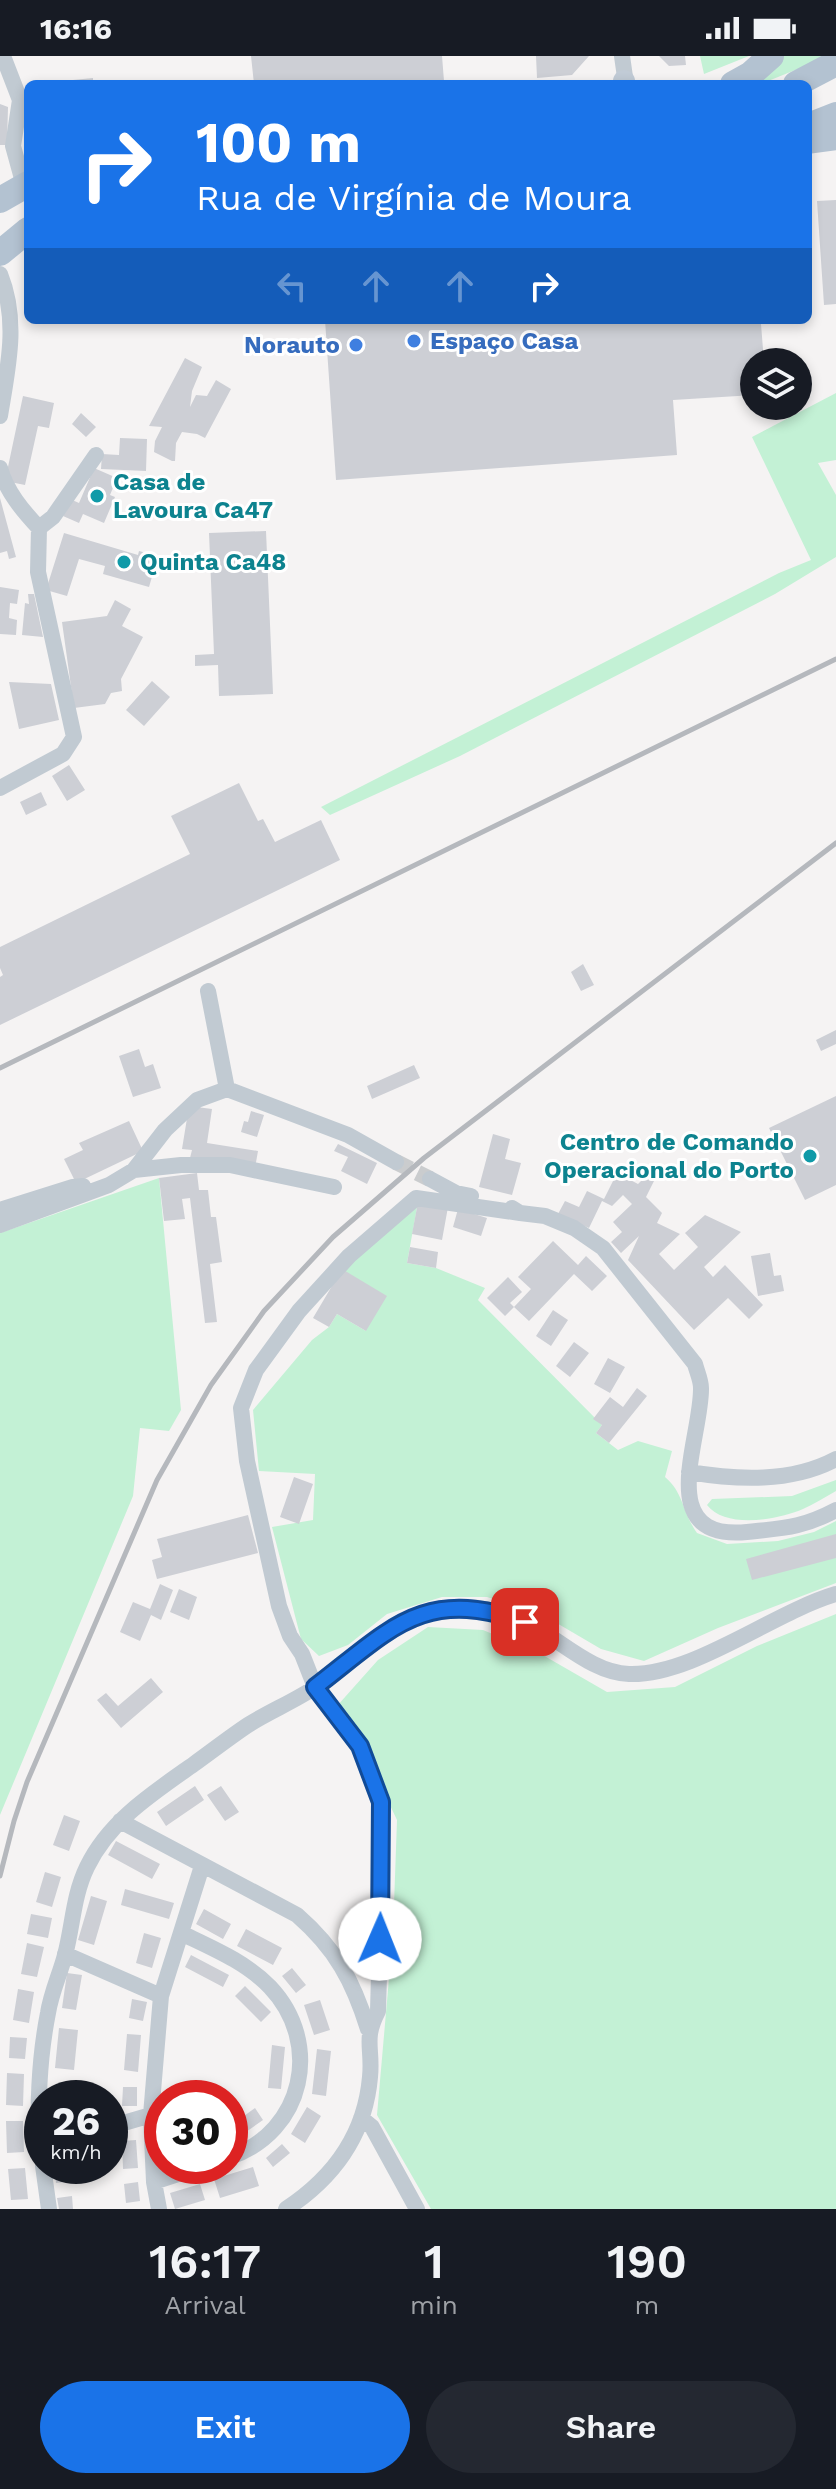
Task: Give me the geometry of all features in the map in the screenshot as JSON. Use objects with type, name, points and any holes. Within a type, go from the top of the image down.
[{"type":"main road","points":[[740,80],[771,56]]},
{"type":"main road","points":[[804,80],[836,63]]},
{"type":"main road","points":[[812,124],[836,115]]},
{"type":"main road","points":[[812,140],[836,137]]},
{"type":"main road","points":[[0,253],[24,233]]},
{"type":"street","points":[[3,56],[20,100],[13,146],[11,194]]},
{"type":"street","points":[[622,56],[625,80]]},
{"type":"street","points":[[0,274],[5,286],[12,343],[0,416]]},
{"type":"street","points":[[39,528],[53,517],[96,455]]},
{"type":"street","points":[[0,468],[2,478],[19,506],[39,528],[38,572],[74,737],[63,754],[0,788]]},
{"type":"street","points":[[208,991],[227,1089]]},
{"type":"street","points":[[0,1225],[109,1185],[134,1170],[165,1130],[197,1100],[227,1089],[348,1135],[396,1162]]},
{"type":"street","points":[[134,1170],[181,1165],[230,1165],[334,1187]]},
{"type":"street","points":[[430,1179],[456,1193],[507,1204],[520,1213]]},
{"type":"street","points":[[0,1210],[73,1187],[109,1185]]},
{"type":"street","points":[[368,2029],[378,2011],[381,1802],[360,1746],[315,1687],[279,1606],[247,1461],[241,1408],[256,1370],[299,1311],[349,1256],[410,1203],[545,1216],[574,1228],[603,1248],[695,1364],[701,1387],[688,1502],[702,1523],[729,1534],[801,1527],[836,1510]]},
{"type":"street","points":[[689,1472],[744,1479],[771,1478],[822,1467],[836,1459]]},
{"type":"street","points":[[41,2080],[48,2013],[65,1954],[78,1888],[87,1865],[107,1834],[155,1792],[248,1725],[315,1687],[394,1627],[419,1615],[445,1608],[499,1613],[525,1622],[590,1662],[609,1670],[625,1674],[654,1674],[836,1594]]},
{"type":"street","points":[[120,1821],[297,1915],[321,1935],[356,1991],[368,2029],[371,2074],[368,2097],[350,2144],[328,2176],[286,2209]]},
{"type":"street","points":[[154,2080],[161,1996],[202,1866]]},
{"type":"street","points":[[181,1933],[253,1971],[270,1987],[285,2005],[299,2045],[301,2072],[295,2097],[286,2114],[257,2145],[248,2149]]},
{"type":"street","points":[[65,1954],[161,1996]]},
{"type":"street","points":[[361,2118],[372,2127],[417,2209]]},
{"type":"street","points":[[46,2184],[49,2209]]},
{"type":"street","points":[[154,2184],[159,2209]]},
{"type":"green space","points":[[700,56],[749,56],[704,74]]},
{"type":"green space","points":[[777,56],[823,56],[771,80],[756,80]]},
{"type":"green space","points":[[836,393],[836,460],[818,463],[836,495],[836,557],[775,594],[460,756],[330,815],[321,807],[779,573],[811,560],[752,437],[784,420],[812,420],[812,406]]},
{"type":"green space","points":[[159,1178],[181,1410],[169,1431],[140,1428],[133,1496],[0,1815],[0,1233]]},
{"type":"green space","points":[[418,1202],[407,1263],[436,1268],[485,1288],[478,1300],[602,1425],[596,1433],[618,1450],[638,1441],[672,1451],[665,1477],[680,1496],[697,1533],[727,1544],[778,1541],[814,1532],[836,1521],[836,1583],[718,1628],[644,1661],[601,1649],[543,1615],[487,1597],[442,1597],[387,1614],[348,1645],[319,1656],[301,1639],[272,1527],[313,1520],[315,1474],[259,1471],[253,1410],[312,1340],[329,1327],[337,1314],[366,1331],[342,1269]]},
{"type":"green space","points":[[836,1480],[836,1491],[803,1509],[766,1519],[726,1517],[715,1513],[707,1505],[712,1499],[792,1496]]},
{"type":"green space","points":[[836,1614],[836,2209],[431,2209],[377,2115],[393,1933],[397,1820],[355,1731],[337,1706],[378,1660],[428,1627],[483,1630],[541,1654],[607,1692],[675,1687],[757,1646]]},
{"type":"building","points":[[251,56],[442,56],[444,80],[254,80]]},
{"type":"building","points":[[536,56],[589,56],[572,75],[537,78]]},
{"type":"building","points":[[659,56],[685,56],[686,65],[669,66]]},
{"type":"building","points":[[0,104],[8,107],[7,145],[0,145]]},
{"type":"building","points":[[836,200],[836,304],[824,305],[817,201]]},
{"type":"building","points":[[325,324],[761,324],[763,348],[740,348],[740,396],[673,400],[677,455],[336,480]]},
{"type":"building","points":[[185,358],[202,367],[192,391],[190,407],[196,395],[207,396],[216,380],[231,389],[205,438],[182,432],[176,443],[175,461],[172,461],[154,452],[155,441],[162,427],[149,426]]},
{"type":"building","points":[[23,396],[54,403],[49,428],[38,426],[25,485],[5,481]]},
{"type":"building","points":[[81,413],[96,427],[86,437],[72,424]]},
{"type":"building","points":[[120,438],[147,439],[146,471],[101,469],[102,454],[119,455]]},
{"type":"building","name":"Casa de Lavoura Ca47","points":[[94,468],[117,478],[110,495],[115,497],[104,523],[83,514],[79,523],[63,516],[70,499],[79,503]]},
{"type":"building","points":[[0,498],[16,557],[9,559],[7,551],[0,553]]},
{"type":"building","points":[[266,531],[273,694],[219,696],[218,665],[195,666],[195,655],[214,654],[209,533]]},
{"type":"building","name":"Quinta Ca48","points":[[64,533],[138,555],[139,551],[158,556],[149,587],[103,574],[105,566],[79,559],[67,596],[46,590]]},
{"type":"building","points":[[0,587],[19,590],[17,604],[10,603],[9,618],[17,620],[16,635],[0,634]]},
{"type":"building","points":[[28,594],[34,594],[43,637],[22,635],[25,603],[29,604]]},
{"type":"building","points":[[115,600],[131,609],[122,626],[143,637],[121,679],[122,691],[111,693],[105,704],[74,708],[62,622],[107,616]]},
{"type":"building","points":[[152,681],[170,697],[144,726],[126,710]]},
{"type":"building","points":[[9,682],[51,684],[59,720],[19,729]]},
{"type":"building","points":[[69,765],[85,790],[67,801],[52,776]]},
{"type":"building","points":[[239,783],[258,821],[263,819],[275,842],[321,820],[340,860],[0,1025],[0,977],[3,975],[0,947],[190,854],[171,816]]},
{"type":"building","points":[[41,792],[47,805],[26,815],[20,802]]},
{"type":"building","points":[[583,964],[594,985],[581,991],[571,972]]},
{"type":"building","points":[[836,1030],[836,1044],[821,1051],[816,1040]]},
{"type":"building","points":[[139,1049],[145,1067],[153,1064],[161,1088],[133,1097],[119,1056]]},
{"type":"building","points":[[414,1065],[420,1078],[372,1099],[367,1086]]},
{"type":"building","name":"Centro de Comando Operacional do Porto","points":[[836,1096],[836,1185],[805,1200],[769,1128]]},
{"type":"building","points":[[189,1106],[212,1109],[207,1143],[258,1151],[255,1168],[190,1158],[192,1150],[182,1149]]},
{"type":"building","points":[[251,1111],[264,1115],[257,1137],[241,1132]]},
{"type":"building","points":[[129,1121],[143,1151],[76,1183],[64,1159],[83,1150],[79,1143]]},
{"type":"building","points":[[493,1134],[510,1139],[505,1159],[521,1163],[512,1195],[479,1187]]},
{"type":"building","points":[[338,1144],[377,1163],[367,1184],[341,1171],[348,1157],[334,1151]]},
{"type":"building","points":[[197,1173],[199,1190],[208,1190],[211,1217],[216,1217],[222,1262],[210,1264],[217,1322],[205,1323],[190,1198],[182,1199],[185,1219],[164,1221],[159,1178]]},
{"type":"building","points":[[617,1173],[638,1184],[645,1177],[654,1181],[646,1197],[662,1213],[657,1223],[680,1234],[659,1254],[674,1270],[698,1247],[685,1233],[705,1215],[741,1232],[704,1267],[713,1277],[725,1265],[763,1305],[749,1319],[728,1298],[694,1330],[628,1260],[639,1236],[621,1253],[611,1242],[622,1232],[613,1222],[632,1204],[623,1195],[612,1206],[602,1201],[589,1228],[558,1214],[565,1201],[579,1207],[587,1191],[604,1199]]},
{"type":"building","points":[[418,1202],[448,1207],[442,1240],[412,1234]]},
{"type":"building","points":[[458,1209],[487,1218],[481,1236],[453,1227]]},
{"type":"building","points":[[553,1241],[578,1265],[586,1256],[607,1276],[592,1291],[574,1274],[529,1321],[514,1307],[531,1289],[518,1277]]},
{"type":"building","points":[[410,1247],[438,1252],[436,1268],[407,1263]]},
{"type":"building","points":[[770,1253],[774,1276],[781,1275],[784,1291],[758,1296],[751,1256]]},
{"type":"building","points":[[342,1269],[387,1296],[366,1331],[337,1314],[329,1327],[313,1318]]},
{"type":"building","points":[[508,1277],[522,1292],[510,1303],[514,1307],[505,1316],[487,1298]]},
{"type":"building","points":[[553,1310],[568,1320],[551,1346],[536,1336]]},
{"type":"building","points":[[574,1342],[589,1353],[570,1377],[556,1366]]},
{"type":"building","points":[[608,1358],[625,1367],[610,1393],[594,1384]]},
{"type":"building","points":[[637,1388],[647,1396],[609,1443],[596,1433],[602,1425],[593,1419],[610,1397],[623,1407]]},
{"type":"building","points":[[294,1477],[313,1484],[299,1524],[280,1517]]},
{"type":"building","points":[[248,1515],[258,1553],[157,1579],[152,1560],[162,1557],[157,1539]]},
{"type":"building","points":[[836,1534],[836,1558],[752,1580],[746,1559]]},
{"type":"building","points":[[160,1584],[173,1590],[161,1620],[151,1615],[140,1641],[120,1632],[133,1602],[150,1609]]},
{"type":"building","points":[[179,1589],[197,1597],[189,1620],[170,1612]]},
{"type":"building","points":[[151,1678],[163,1692],[121,1728],[97,1700],[106,1693],[118,1706]]},
{"type":"building","points":[[195,1786],[204,1800],[166,1826],[157,1812]]},
{"type":"building","points":[[221,1786],[239,1812],[225,1821],[207,1795]]},
{"type":"building","points":[[64,1815],[80,1821],[69,1851],[53,1845]]},
{"type":"building","points":[[116,1841],[160,1864],[152,1879],[108,1855]]},
{"type":"building","points":[[45,1872],[61,1877],[52,1907],[36,1902]]},
{"type":"building","points":[[125,1889],[174,1903],[169,1919],[121,1905]]},
{"type":"building","points":[[91,1896],[107,1901],[94,1945],[78,1940]]},
{"type":"building","points":[[204,1909],[231,1924],[223,1939],[196,1924]]},
{"type":"building","points":[[31,1914],[52,1918],[48,1938],[27,1934]]},
{"type":"building","points":[[246,1929],[282,1948],[273,1965],[237,1946]]},
{"type":"building","points":[[144,1933],[161,1938],[152,1968],[136,1963]]},
{"type":"building","points":[[27,1943],[44,1947],[37,1977],[21,1974]]},
{"type":"building","points":[[191,1955],[229,1975],[223,1987],[185,1967]]},
{"type":"building","points":[[292,1968],[306,1985],[296,1993],[282,1976]]},
{"type":"building","points":[[67,1973],[82,1975],[76,2010],[62,2008]]},
{"type":"building","points":[[245,1986],[271,2012],[261,2022],[235,1996]]},
{"type":"building","points":[[18,1989],[34,1992],[29,2023],[13,2020]]},
{"type":"building","points":[[132,1999],[147,2002],[143,2021],[129,2018]]},
{"type":"building","points":[[320,2000],[330,2030],[314,2035],[304,2005]]},
{"type":"building","points":[[59,2028],[78,2030],[74,2070],[55,2068]]},
{"type":"building","points":[[127,2034],[141,2035],[138,2072],[124,2070]]},
{"type":"building","points":[[10,2037],[27,2038],[25,2059],[9,2058]]},
{"type":"building","points":[[272,2045],[285,2047],[281,2089],[268,2088]]},
{"type":"building","points":[[317,2049],[331,2051],[326,2096],[312,2094]]},
{"type":"building","points":[[7,2073],[24,2074],[23,2106],[6,2105]]},
{"type":"building","points":[[128,2087],[137,2087],[137,2106],[128,2106]]},
{"type":"building","points":[[307,2107],[321,2116],[305,2143],[291,2134]]},
{"type":"building","points":[[255,2108],[263,2120],[248,2130],[248,2113]]},
{"type":"building","points":[[6,2121],[23,2121],[24,2152],[7,2153]]},
{"type":"building","points":[[136,2140],[138,2168],[128,2169],[128,2141]]},
{"type":"building","points":[[282,2144],[290,2153],[273,2167],[266,2158]]},
{"type":"building","points":[[253,2167],[259,2186],[220,2198],[216,2184],[248,2184],[248,2169]]},
{"type":"building","points":[[24,2168],[28,2199],[11,2200],[8,2169]]},
{"type":"building","points":[[138,2182],[140,2201],[126,2203],[124,2184]]},
{"type":"building","points":[[200,2184],[205,2200],[175,2209],[170,2193]]},
{"type":"building","points":[[72,2196],[73,2209],[59,2209],[57,2198]]},
{"type":"tunnel","points":[[396,1162],[430,1179]]},
{"type":"railway","points":[[0,1068],[836,659]]},
{"type":"railway","points":[[0,1876],[27,1782],[157,1480],[211,1385],[264,1311],[333,1237],[424,1158],[836,843]]},
{"type":"place","name":"Espaço Casa","points":[[414,341]]},
{"type":"place","name":"Norauto","points":[[356,345]]},
{"type":"place","name":"Casa de Lavoura Ca47","points":[[97,496]]},
{"type":"place","name":"Quinta Ca48","points":[[124,562]]},
{"type":"place","name":"Centro de Comando Operacional do Porto","points":[[810,1156]]},
{"type":"route","points":[[380,1939],[381,1802],[360,1746],[315,1687],[394,1627],[419,1615],[445,1608],[470,1608],[485,1609],[525,1622]]}]
